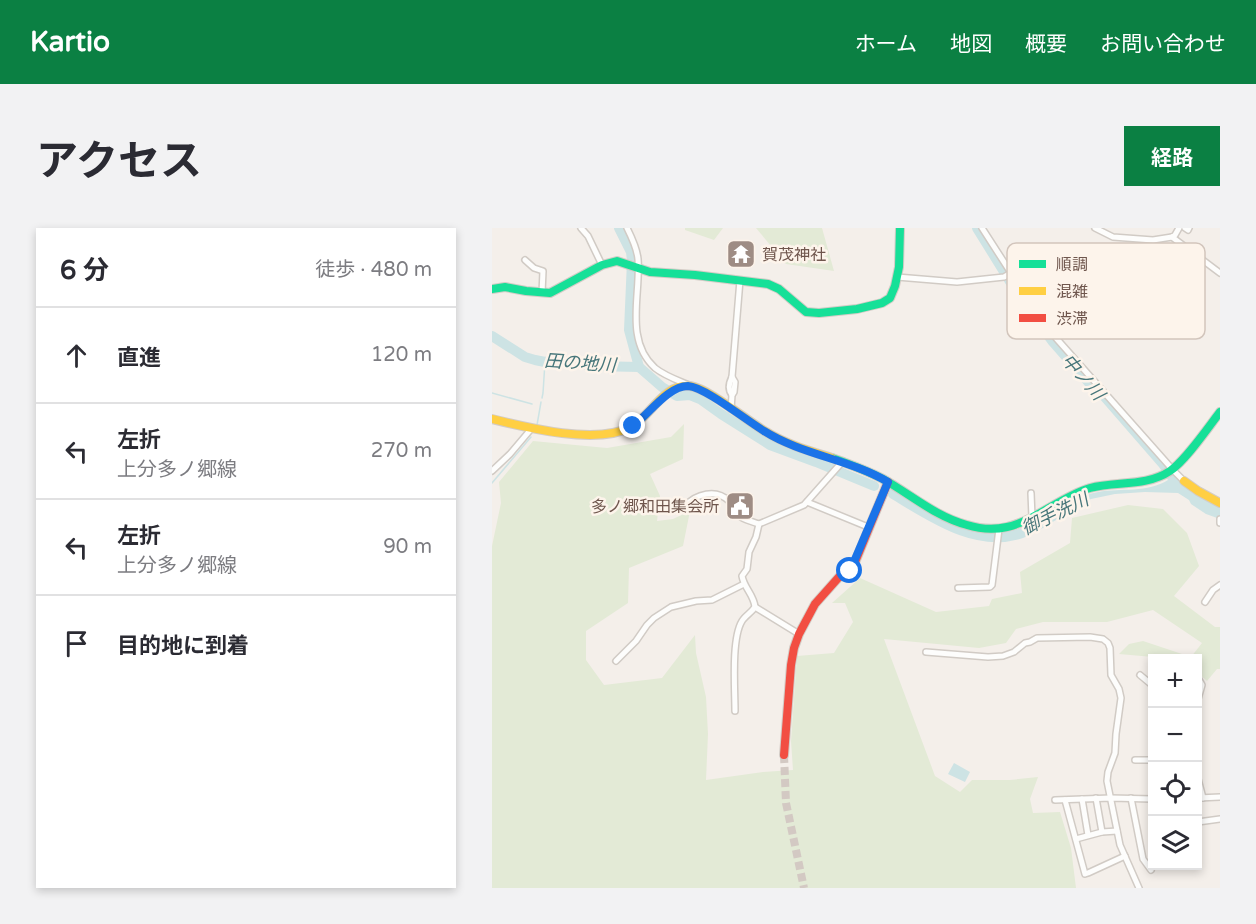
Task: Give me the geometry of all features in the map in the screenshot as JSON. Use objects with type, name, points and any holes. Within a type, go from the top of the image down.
[{"type":"street","points":[[581,228],[588,236],[602,264]]},
{"type":"street","points":[[627,228],[637,252],[636,315],[639,341],[651,363],[660,372],[709,395],[776,438],[841,464],[869,472],[955,521],[976,528],[999,531],[1087,490],[1138,483],[1169,472],[1182,461],[1220,412]]},
{"type":"street","points":[[492,289],[505,287],[542,293],[554,292],[602,264],[617,261],[650,272],[740,280],[774,286],[806,312],[857,309],[887,300],[892,296],[897,277],[900,228]]},
{"type":"street","points":[[982,228],[1007,273]]},
{"type":"street","points":[[1095,228],[1108,236],[1153,240],[1172,237],[1179,228]]},
{"type":"street","points":[[1172,237],[1180,243]]},
{"type":"street","points":[[525,260],[534,268],[543,271],[542,293]]},
{"type":"street","points":[[1205,262],[1220,273]]},
{"type":"street","points":[[897,277],[957,282],[1007,275]]},
{"type":"street","points":[[731,409],[735,382],[732,377],[740,280]]},
{"type":"street","points":[[1057,339],[1169,472],[1198,492],[1220,503]]},
{"type":"street","points":[[492,419],[532,428],[602,435],[617,433],[633,426],[670,392],[681,387],[692,387]]},
{"type":"street","points":[[492,471],[532,428]]},
{"type":"street","points":[[686,506],[701,494],[720,496],[728,500],[740,516],[759,524],[802,506],[841,464]]},
{"type":"street","points":[[784,755],[791,665],[799,634],[815,604],[839,577],[849,572],[888,482]]},
{"type":"street","points":[[1031,494],[1032,517]]},
{"type":"street","points":[[807,502],[868,527]]},
{"type":"street","points":[[759,524],[749,552],[747,569],[742,576],[744,584],[755,607],[799,634]]},
{"type":"street","points":[[958,588],[990,587],[992,585],[999,531]]},
{"type":"street","points":[[616,661],[654,618],[671,607],[712,600],[744,584]]},
{"type":"street","points":[[1205,602],[1213,590],[1220,585]]},
{"type":"street","points":[[735,711],[737,634],[742,621],[755,607]]},
{"type":"street","points":[[926,652],[988,657],[1004,656],[1036,638],[1090,637],[1103,639],[1107,643],[1110,648],[1111,675],[1121,698],[1115,753],[1107,777],[1120,847],[1137,887]]},
{"type":"street","points":[[1140,675],[1148,682]]},
{"type":"street","points":[[1135,760],[1148,760]]},
{"type":"street","points":[[1202,798],[1220,797]]},
{"type":"street","points":[[1096,798],[1102,832]]},
{"type":"street","points":[[1131,798],[1143,859],[1148,866]]},
{"type":"street","points":[[1082,799],[1088,836]]},
{"type":"street","points":[[1055,800],[1148,799]]},
{"type":"street","points":[[1065,800],[1085,874],[1125,856]]},
{"type":"street","points":[[1202,821],[1220,819]]},
{"type":"street","points":[[1076,838],[1117,831]]},
{"type":"green space","points":[[685,228],[723,228],[714,240],[685,230]]},
{"type":"green space","points":[[756,228],[822,228],[834,271],[786,264]]},
{"type":"green space","points":[[684,424],[683,459],[650,474],[660,496],[657,521],[673,519],[690,511],[683,546],[629,568],[628,603],[586,631],[586,660],[604,685],[662,678],[695,635],[696,653],[706,697],[708,734],[706,780],[793,770],[791,741],[797,656],[834,653],[853,622],[845,603],[832,603],[860,578],[936,612],[989,606],[992,599],[1022,593],[1020,572],[1070,543],[1072,518],[1128,505],[1163,509],[1187,533],[1199,566],[1174,596],[1215,627],[1220,627],[1220,669],[1217,669],[1207,681],[1202,677],[1202,654],[1193,654],[1202,643],[1153,610],[1107,622],[1043,622],[1016,629],[1006,643],[979,648],[884,639],[935,776],[960,792],[972,780],[1038,777],[1030,799],[1033,813],[1060,812],[1071,848],[1076,888],[492,888],[492,546],[501,503],[499,482],[533,441],[607,448],[671,437]]},
{"type":"green space","points":[[1143,641],[1182,654],[1148,654],[1148,657],[1119,654],[1129,644]]},
{"type":"water","points":[[1084,373],[1176,478],[1192,492],[1220,508],[1220,519],[1206,514],[1178,493],[1145,492],[1115,494],[1091,499],[1053,519],[1050,514],[1085,495],[1152,487],[1168,480],[1080,376]]},
{"type":"water","points":[[954,763],[970,772],[965,782],[948,774]]},
{"type":"waterway","name":"御手洗川","points":[[619,228],[631,252],[629,330],[639,367],[662,387],[677,396],[690,395],[700,399],[770,445],[874,486]]},
{"type":"waterway","name":"中ノ川","points":[[977,228],[1007,277]]},
{"type":"waterway","name":"田の地川","points":[[492,336],[525,357],[535,360],[568,361],[594,366],[639,367]]},
{"type":"waterway","name":"中ノ川","points":[[1051,339],[1090,384]]},
{"type":"waterway","points":[[542,398],[545,362]]},
{"type":"waterway","points":[[492,393],[532,404]]},
{"type":"waterway","points":[[537,425],[541,402]]},
{"type":"waterway","points":[[492,483],[531,437]]},
{"type":"waterway","name":"御手洗川","points":[[893,494],[954,528],[988,537],[1005,537],[1022,533],[1063,510]]},
{"type":"tunnel","points":[[784,755],[786,803],[804,888]]},
{"type":"traffic: fast","points":[[492,289],[505,287],[550,293],[602,265],[617,261],[650,272],[768,284],[779,289],[806,312],[857,309],[882,303],[890,298],[899,267],[900,228]]},
{"type":"traffic: fast","points":[[832,458],[883,479],[945,517],[982,528],[1002,528],[1018,524],[1090,488],[1141,482],[1161,476],[1183,460],[1220,412]]},
{"type":"traffic: slow","points":[[492,419],[562,433],[600,435],[631,427],[665,395],[681,386],[690,386],[708,393],[776,437],[832,458]]},
{"type":"traffic: slow","points":[[1184,481],[1220,503]]},
{"type":"traffic: jam","points":[[784,755],[791,665],[799,634],[815,604],[839,577],[848,573],[853,567],[888,482]]},
{"type":"place","name":"賀茂神社","points":[[741,254]]},
{"type":"place","name":"多ノ郷和田集会所","points":[[740,506]]},
{"type":"route","points":[[633,426],[663,397],[681,387],[688,386],[709,395],[776,438],[799,448],[843,461],[888,482],[850,571]]}]
